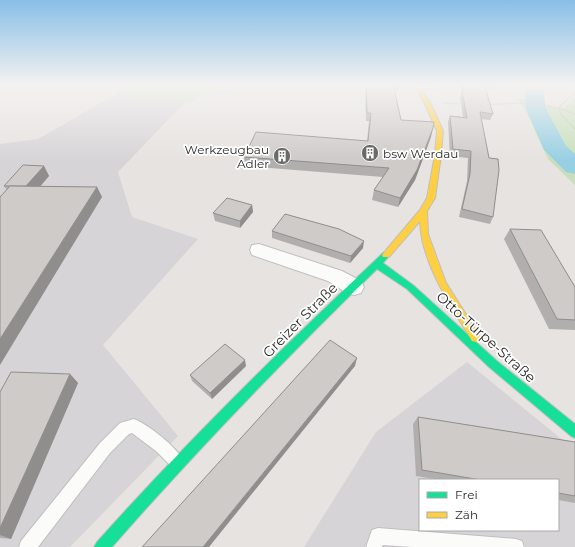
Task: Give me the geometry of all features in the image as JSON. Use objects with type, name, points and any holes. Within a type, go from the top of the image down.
[{"type":"street","name":"Greizer Straße","points":[[102,547],[178,464],[311,327],[354,287],[400,240],[423,212],[431,198],[440,132],[430,110]]},
{"type":"street","points":[[423,212],[424,234],[442,284],[493,364]]},
{"type":"street","points":[[259,250],[335,276],[354,287]]},
{"type":"street","name":"Otto-Türpe-Straße","points":[[377,264],[410,287],[493,364],[575,432]]},
{"type":"lane","points":[[27,547],[105,448],[125,428],[134,426],[161,446],[178,464]]},
{"type":"lane","points":[[374,547],[378,536],[516,547]]},
{"type":"path","points":[[559,110],[560,113],[575,129]]},
{"type":"path","points":[[565,110],[575,114]]},
{"type":"shaded area","points":[[89,110],[178,110],[118,172],[132,217],[198,239],[103,345],[178,436],[70,547],[0,547],[0,144],[38,139]]},
{"type":"shaded area","points":[[467,362],[575,450],[575,547],[304,547],[376,432]]},
{"type":"green space","points":[[525,110],[575,110],[575,185],[548,159]]},
{"type":"building","points":[[367,110],[399,110],[401,120],[434,122],[417,170],[400,198],[374,190],[389,168],[244,157],[256,132],[368,141],[371,113],[367,113]]},
{"type":"building","points":[[465,110],[492,110],[493,114],[480,112],[489,158],[498,159],[499,170],[493,217],[462,209],[470,174],[471,151],[453,149],[450,116],[467,118]]},
{"type":"building","points":[[23,165],[44,166],[26,186],[4,186]]},
{"type":"building","points":[[10,186],[97,187],[0,339],[0,197]]},
{"type":"building","points":[[227,198],[252,205],[240,221],[213,213]]},
{"type":"building","points":[[285,214],[339,229],[364,241],[351,256],[272,231]]},
{"type":"building","points":[[510,229],[541,230],[575,287],[575,320],[557,319]]},
{"type":"building","points":[[330,340],[357,358],[203,547],[142,547]]},
{"type":"building","points":[[225,344],[245,360],[210,393],[190,375]]},
{"type":"building","points":[[11,372],[70,374],[0,528],[0,392]]},
{"type":"building","points":[[418,417],[575,442],[575,496],[559,493],[559,479],[475,479],[422,470]]},
{"type":"waterway","points":[[536,110],[556,150],[575,167]]},
{"type":"traffic: fast","points":[[102,547],[141,503],[311,327],[386,255]]},
{"type":"traffic: fast","points":[[377,264],[410,287],[493,364],[575,432]]},
{"type":"traffic: slow","points":[[386,255],[423,211],[431,198],[438,155],[440,131],[430,110]]},
{"type":"traffic: slow","points":[[423,211],[424,234],[442,284],[476,338]]},
{"type":"place","name":"bsw Werdau","points":[[370,153]]},
{"type":"place","name":"Werkzeugbau Adler","points":[[282,156]]}]
